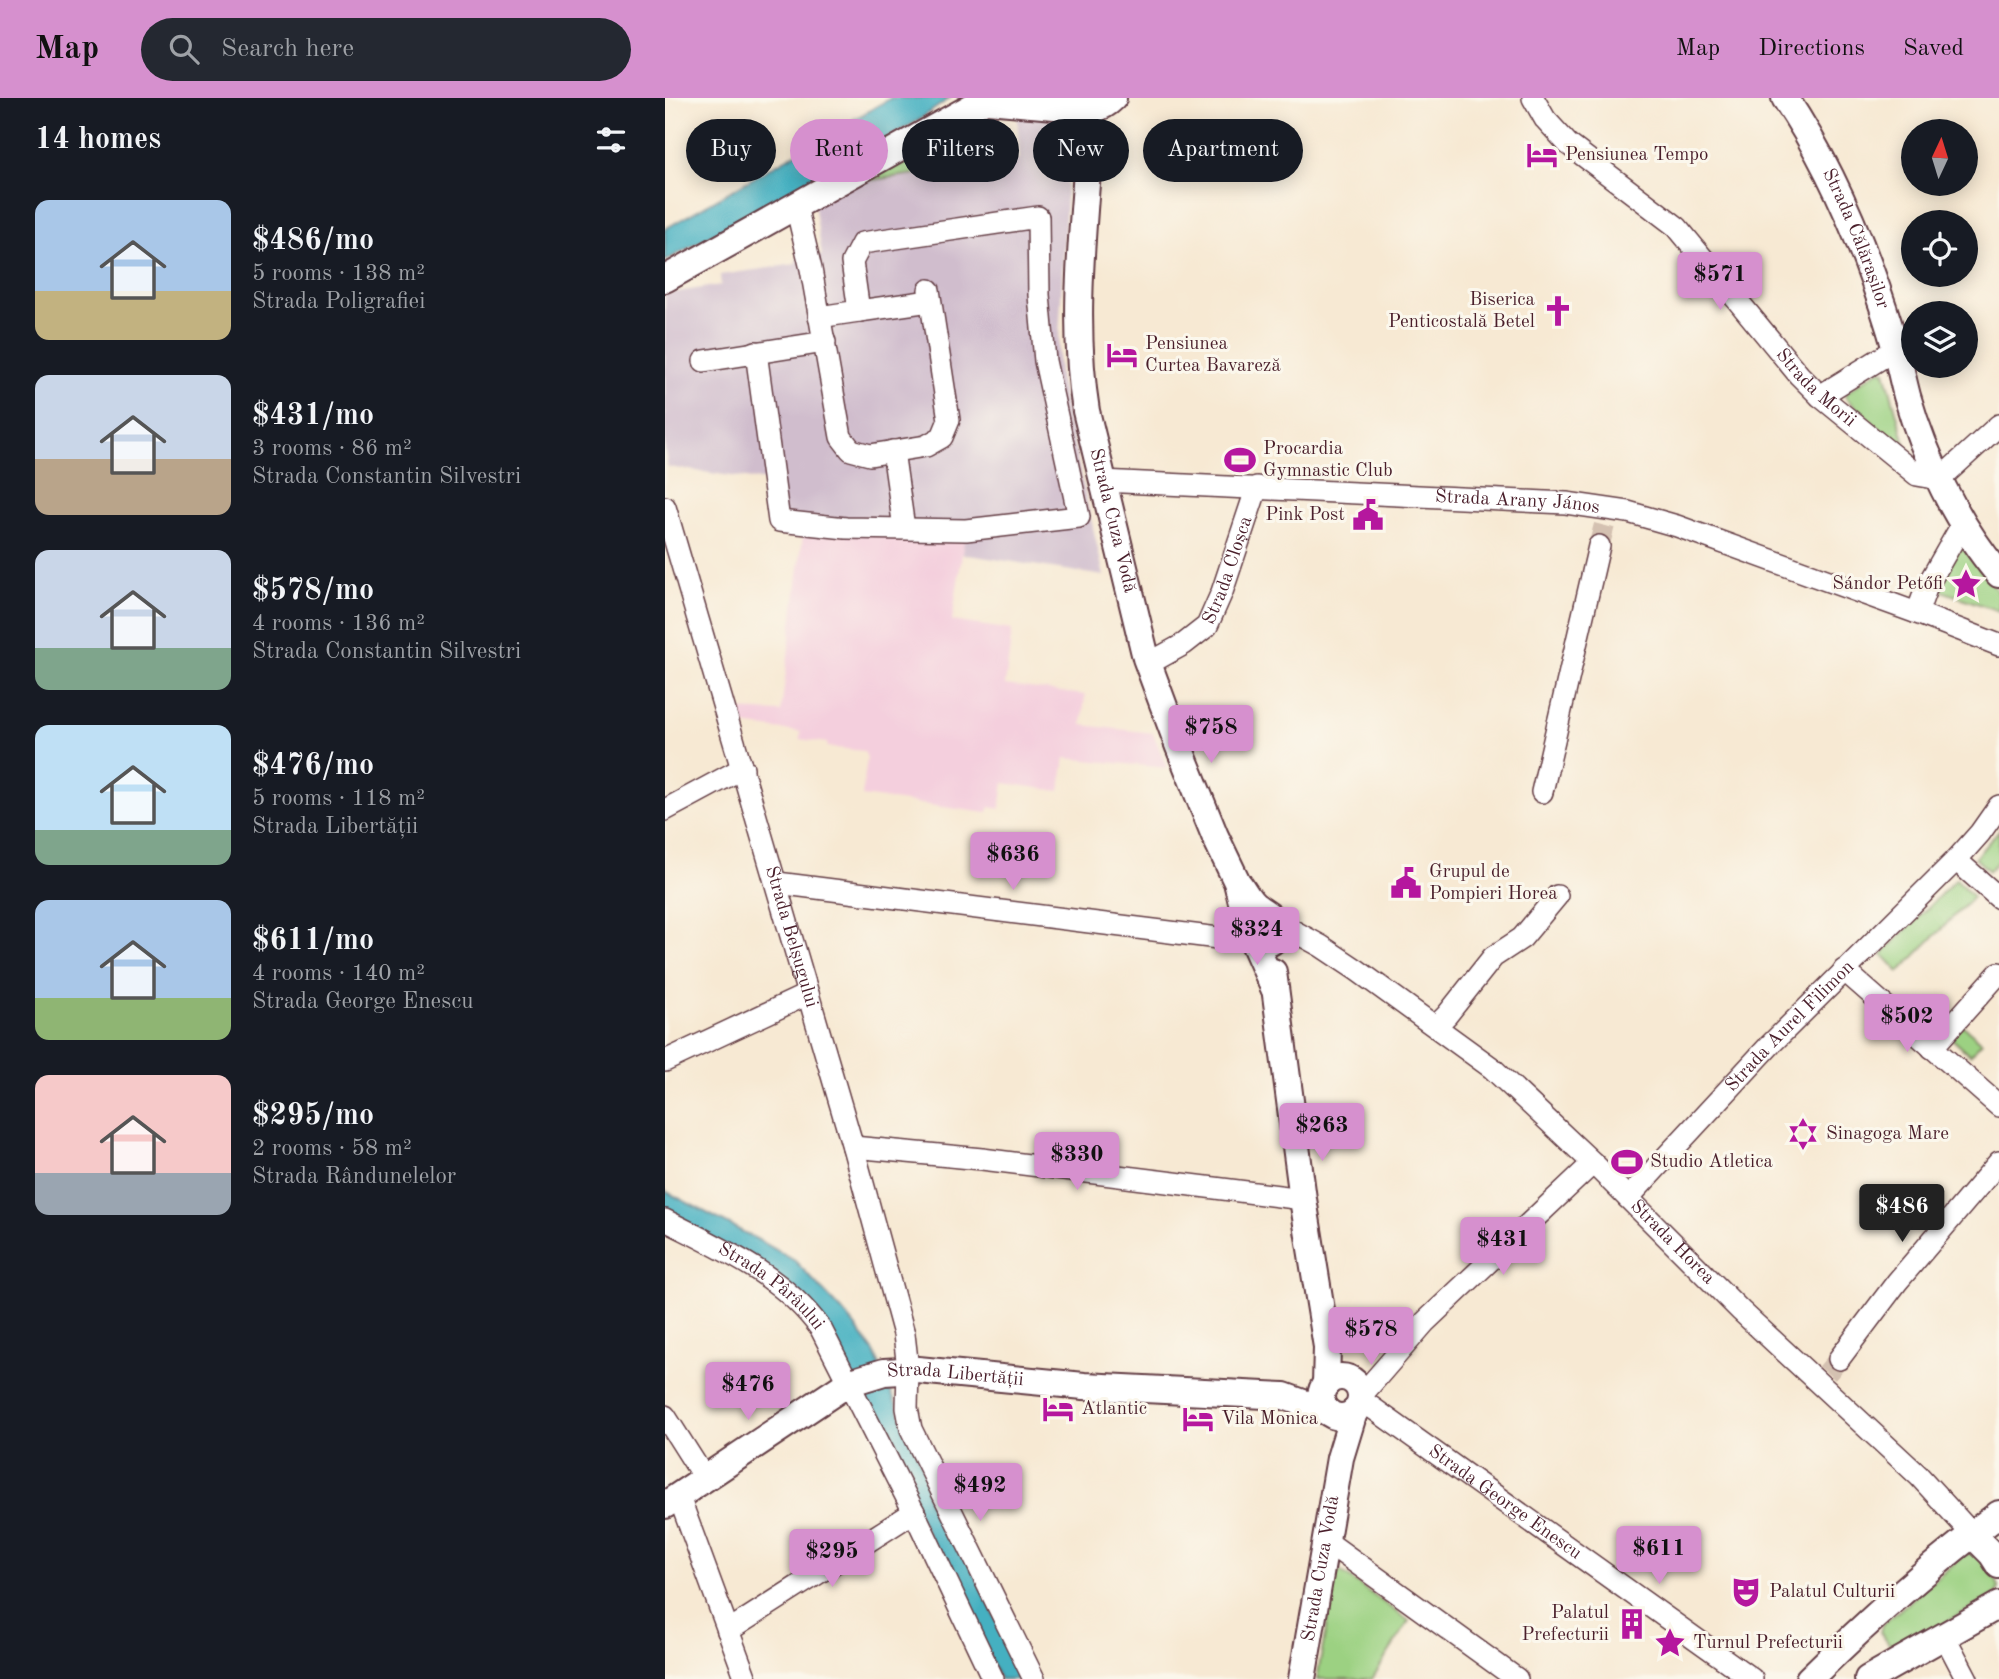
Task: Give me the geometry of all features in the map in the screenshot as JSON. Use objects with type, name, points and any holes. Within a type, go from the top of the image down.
[{"type":"main road","name":"Strada Călărașilor","points":[[1785,98],[1802,123],[1851,221],[1896,349],[1914,417],[1940,479],[1962,519],[1999,574]]},
{"type":"main road","points":[[665,279],[982,101],[1090,104]]},
{"type":"main road","name":"Strada Cuza Vodă","points":[[1090,104],[1091,142],[1086,184],[1079,320],[1080,374],[1086,411],[1140,641],[1181,753],[1237,881],[1264,931],[1327,1347],[1343,1396],[1340,1458],[1302,1679]]},
{"type":"main road","name":"Strada Libertății","points":[[672,1501],[851,1381],[896,1371],[1084,1386],[1284,1396],[1343,1396]]},
{"type":"main road","points":[[1809,1679],[1858,1630],[1918,1577],[1999,1514]]},
{"type":"main road","points":[[1972,1534],[1999,1565]]},
{"type":"main road","points":[[1858,1630],[1857,1640],[1864,1654],[1874,1663],[1877,1674],[1999,1605]]},
{"type":"street","name":"Strada Morii","points":[[1533,98],[1545,119],[1568,144],[1678,227],[1799,375],[1820,396],[1917,475],[1940,479]]},
{"type":"street","points":[[801,201],[797,210],[819,317],[825,342],[841,437],[851,450],[870,455],[926,446],[942,437],[949,420],[930,295],[819,317]]},
{"type":"street","points":[[756,352],[779,521],[846,528],[965,530],[1079,517],[1045,360],[1039,295],[1038,217],[862,243],[852,262],[859,311]]},
{"type":"street","points":[[704,361],[825,342]]},
{"type":"street","points":[[1820,396],[1896,349]]},
{"type":"street","points":[[1940,479],[1999,425]]},
{"type":"street","points":[[893,451],[904,528]]},
{"type":"street","name":"Strada Arany János","points":[[1103,481],[1566,503],[1607,514],[1628,512],[1677,526],[1998,644]]},
{"type":"street","name":"Strada Cloșca","points":[[1148,664],[1184,644],[1207,626],[1222,592],[1257,487]]},
{"type":"street","name":"Strada Belșugului","points":[[665,507],[809,994],[904,1334],[896,1371],[911,1429],[1034,1679]]},
{"type":"street","points":[[1917,613],[1927,586],[1959,530],[1962,519]]},
{"type":"street","points":[[1542,792],[1599,546]]},
{"type":"street","points":[[665,810],[743,768]]},
{"type":"street","name":"Strada Aurel Filimon","points":[[1628,1198],[1770,1045],[1956,860],[1999,806]]},
{"type":"street","points":[[1956,860],[1999,898]]},
{"type":"street","points":[[776,883],[1218,939],[1264,931]]},
{"type":"street","points":[[1436,1026],[1493,957],[1522,937],[1557,896]]},
{"type":"street","name":"Strada Horea","points":[[1264,931],[1321,946],[1492,1068],[1593,1163],[1681,1254],[1832,1367],[1919,1476],[1972,1534]]},
{"type":"street","points":[[1844,970],[1999,1107]]},
{"type":"street","points":[[1931,1048],[1999,973]]},
{"type":"street","points":[[665,1061],[809,994]]},
{"type":"street","points":[[853,1147],[982,1159],[1303,1199]]},
{"type":"street","points":[[1832,1367],[1897,1282],[1999,1162]]},
{"type":"street","points":[[1343,1396],[1384,1371],[1425,1322],[1593,1163]]},
{"type":"street","name":"Strada Pârâului","points":[[665,1220],[739,1258],[775,1282],[806,1308],[851,1381],[993,1679]]},
{"type":"street","name":"Strada George Enescu","points":[[1343,1396],[1752,1679]]},
{"type":"street","points":[[665,1416],[705,1479]]},
{"type":"street","points":[[672,1501],[746,1679]]},
{"type":"street","points":[[728,1631],[914,1512]]},
{"type":"street","points":[[1326,1541],[1517,1679]]},
{"type":"street","points":[[1945,1637],[1967,1679]]},
{"type":"shaded area","points":[[1017,114],[1070,118],[1033,119],[1033,182],[1067,182],[1059,378],[1104,576],[962,554],[964,541],[772,524],[767,481],[668,467],[665,452],[665,294],[721,285],[720,275],[796,264],[796,259],[822,255],[814,203],[851,183],[888,182],[888,178],[902,176],[902,182],[1019,182]]},
{"type":"shaded area","points":[[804,527],[964,541],[952,621],[1012,630],[1005,685],[1085,695],[1082,725],[1153,733],[1167,768],[1065,758],[1060,791],[1004,783],[1000,809],[990,807],[987,813],[862,796],[867,758],[864,751],[827,747],[827,743],[800,739],[801,732],[741,725],[738,712],[733,710],[781,712]]},
{"type":"green space","points":[[902,156],[902,176],[888,178],[888,164]]},
{"type":"green space","points":[[1879,370],[1885,371],[1906,447],[1892,440],[1846,398],[1847,392]]},
{"type":"green space","points":[[1960,544],[1999,593],[1999,611],[1933,588]]},
{"type":"green space","points":[[1999,830],[1999,860],[1989,871],[1975,858]]},
{"type":"green space","points":[[1956,879],[1973,897],[1899,972],[1882,954]]},
{"type":"green space","points":[[1962,1025],[1982,1042],[1970,1055],[1951,1038]]},
{"type":"green space","points":[[1971,1553],[1984,1563],[1995,1578],[1999,1588],[1995,1595],[1898,1649],[1892,1648],[1880,1632],[1882,1625],[1964,1555]]},
{"type":"green space","points":[[1337,1569],[1409,1621],[1372,1679],[1317,1679]]},
{"type":"water","points":[[891,98],[950,98],[920,119],[902,119],[902,130],[888,138],[888,119],[855,119]]},
{"type":"water","points":[[790,157],[790,182],[808,182],[665,261],[665,229],[746,182],[776,182],[776,165]]},
{"type":"water","points":[[665,1191],[795,1261],[848,1317],[874,1352],[923,1467],[1025,1679],[1000,1679],[825,1329],[665,1215]]},
{"type":"tunnel","points":[[1599,546],[1606,519]]},
{"type":"tunnel","points":[[1827,1373],[1839,1359]]},
{"type":"place","name":"Pensiunea Tempo","points":[[1542,155]]},
{"type":"place","name":"Biserica Penticostală Betel","points":[[1558,311]]},
{"type":"place","name":"Pensiunea Curtea Bavareză","points":[[1122,355]]},
{"type":"place","name":"Procardia Gymnastic Club","points":[[1240,460]]},
{"type":"place","name":"Pink Post","points":[[1368,515]]},
{"type":"place","name":"Sándor Petőfi","points":[[1966,584]]},
{"type":"place","name":"Grupul de Pompieri Horea","points":[[1406,883]]},
{"type":"place","name":"Sinagoga Mare","points":[[1803,1134]]},
{"type":"place","name":"Studio Atletica","points":[[1627,1162]]},
{"type":"place","name":"Atlantic","points":[[1058,1409]]},
{"type":"place","name":"Vila Monica","points":[[1198,1419]]},
{"type":"place","name":"Palatul Culturii","points":[[1746,1592]]},
{"type":"place","name":"Palatul Prefecturii","points":[[1632,1624]]},
{"type":"place","name":"Turnul Prefecturii","points":[[1670,1643]]}]
